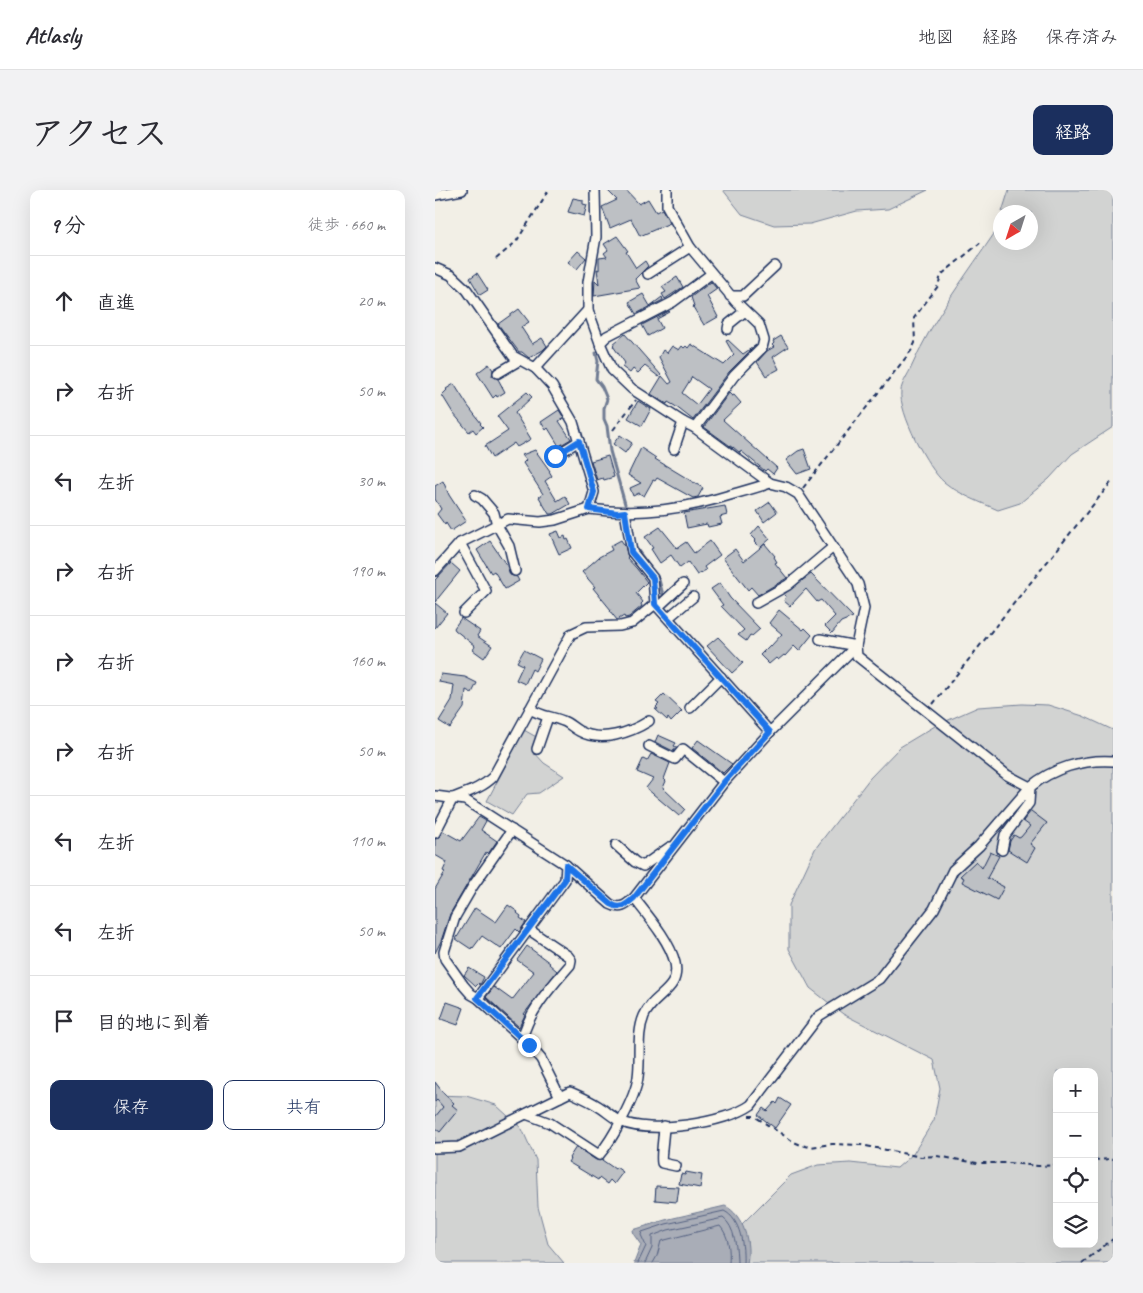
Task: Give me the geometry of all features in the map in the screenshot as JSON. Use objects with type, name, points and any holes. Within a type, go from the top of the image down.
[{"type":"street","points":[[435,195],[462,190]]},
{"type":"street","points":[[595,190],[596,237],[588,282],[588,310],[599,343],[612,370],[632,389],[695,428],[770,483],[786,487],[798,494],[832,548],[858,584],[864,608],[856,646],[857,656],[1007,775],[1030,787]]},
{"type":"street","points":[[667,190],[667,206],[690,247],[730,296],[759,324],[764,340],[761,348],[734,376],[695,428]]},
{"type":"street","points":[[648,274],[690,247]]},
{"type":"street","points":[[730,296],[743,296],[775,266]]},
{"type":"street","points":[[435,268],[451,275],[467,290],[513,356],[535,368],[552,386],[573,422],[579,441],[594,492],[589,509]]},
{"type":"street","points":[[599,343],[607,336],[673,302],[711,274]]},
{"type":"street","points":[[535,368],[588,310]]},
{"type":"street","points":[[728,329],[729,324],[745,311]]},
{"type":"street","points":[[498,373],[519,360]]},
{"type":"street","points":[[674,449],[683,422]]},
{"type":"street","points":[[555,456],[579,441]]},
{"type":"street","points":[[435,571],[461,543],[508,519],[541,522],[555,520],[589,509],[617,513],[644,513],[683,507],[770,483]]},
{"type":"street","points":[[475,494],[494,513],[497,525],[509,546],[515,571]]},
{"type":"street","points":[[625,512],[631,552],[653,578],[657,606],[770,732]]},
{"type":"street","points":[[461,543],[485,591],[464,613]]},
{"type":"street","points":[[756,603],[788,585],[832,548]]},
{"type":"street","points":[[435,833],[453,798],[475,790],[493,777],[571,634],[586,627],[620,626],[632,623],[657,606],[683,584]]},
{"type":"street","points":[[668,618],[693,597]]},
{"type":"street","points":[[820,639],[856,646]]},
{"type":"street","points":[[435,796],[465,800],[566,865],[617,908],[625,906],[634,898],[724,782],[770,732],[856,646]]},
{"type":"street","points":[[691,708],[721,677]]},
{"type":"street","points":[[530,709],[540,715],[563,721],[580,732],[593,735],[611,736],[626,732],[649,721]]},
{"type":"street","points":[[537,749],[548,717]]},
{"type":"street","points":[[649,746],[675,759],[683,749],[724,782]]},
{"type":"street","points":[[435,1148],[459,1147],[570,1092],[591,1102],[620,1121],[638,1126],[689,1125],[743,1111],[751,1105],[819,1016],[879,979],[934,909],[953,870],[979,846],[1030,787],[1044,776],[1057,770],[1097,760],[1113,760]]},
{"type":"street","points":[[1002,850],[1005,835],[1029,803],[1030,787]]},
{"type":"street","points":[[512,830],[473,886],[455,917],[444,952],[445,959],[471,994],[522,1039],[541,1059],[560,1097]]},
{"type":"street","points":[[615,845],[635,862],[643,866],[671,846],[675,846]]},
{"type":"street","points":[[477,998],[565,880],[566,865]]},
{"type":"street","points":[[526,1114],[550,1123],[599,1155],[620,1121],[638,1079],[640,1027],[644,1015],[651,1004],[667,991],[675,979],[675,963],[669,948],[634,898]]},
{"type":"street","points":[[522,1039],[529,1020],[540,1000],[570,965],[571,960],[528,929]]},
{"type":"street","points":[[664,1126],[663,1147],[660,1159],[662,1163],[676,1166]]},
{"type":"path","points":[[496,259],[516,242],[549,190]]},
{"type":"path","points":[[798,494],[911,351],[915,343],[914,318],[937,286],[941,275],[980,243]]},
{"type":"path","points":[[613,430],[640,394]]},
{"type":"path","points":[[927,712],[1113,480]]},
{"type":"path","points":[[735,1113],[743,1116],[754,1116],[794,1142],[810,1147],[832,1144],[861,1145],[921,1157],[937,1156],[977,1163],[1053,1165]]},
{"type":"path","points":[[1098,1160],[1113,1159]]},
{"type":"path","points":[[1082,1263],[1113,1239]]},
{"type":"shaded area","points":[[723,190],[928,190],[888,209],[857,211],[810,224],[774,225],[742,214]]},
{"type":"shaded area","points":[[1009,190],[1113,190],[1113,427],[1072,454],[1049,479],[1020,503],[998,510],[957,491],[937,475],[915,440],[909,426],[901,400],[901,391],[904,380],[929,333],[993,235],[993,250],[1038,250],[1038,205],[1004,205]]},
{"type":"shaded area","points":[[1022,704],[1048,705],[1083,716],[1113,730],[1113,1263],[701,1263],[791,1175],[818,1165],[850,1163],[897,1168],[913,1154],[934,1120],[940,1088],[934,1060],[843,1014],[810,988],[789,949],[789,905],[815,849],[870,778],[900,747],[935,726],[978,707]]},
{"type":"shaded area","points":[[524,730],[538,738],[533,751],[544,763],[564,776],[539,793],[527,794],[512,815],[487,801]]},
{"type":"shaded area","points":[[435,1095],[466,1096],[496,1105],[522,1129],[536,1160],[538,1207],[548,1244],[564,1263],[435,1263]]},
{"type":"water","points":[[725,1206],[737,1216],[745,1231],[748,1247],[747,1263],[634,1263],[641,1245],[633,1230],[665,1220]]},
{"type":"building","points":[[607,190],[626,190],[639,204],[648,199],[656,212],[662,209],[670,223],[640,236],[631,219],[610,228],[602,207],[617,200]]},
{"type":"building","points":[[573,198],[583,200],[583,204],[587,205],[584,216],[568,212]]},
{"type":"building","points":[[617,236],[628,251],[626,252],[636,268],[645,261],[648,266],[635,279],[640,288],[594,296],[595,280],[599,284],[597,269],[599,270],[599,258],[607,257],[604,253],[608,250],[604,244]]},
{"type":"building","points":[[578,251],[586,258],[577,269],[568,262]]},
{"type":"building","points":[[477,273],[488,290],[480,295],[470,278]]},
{"type":"building","points":[[677,277],[683,287],[665,299],[662,294],[666,292],[662,287]]},
{"type":"building","points":[[711,282],[717,289],[707,296],[718,317],[704,325],[693,307],[691,297]]},
{"type":"building","points":[[643,294],[650,306],[662,297],[663,300],[636,314],[629,302]]},
{"type":"building","points":[[519,309],[529,322],[521,327],[532,344],[542,338],[547,346],[529,358],[522,352],[519,352],[498,324]]},
{"type":"building","points":[[669,311],[657,319],[662,328],[648,336],[642,325]]},
{"type":"building","points":[[625,334],[661,375],[659,377],[645,366],[638,373],[633,369],[630,373],[622,367],[625,363],[613,344]]},
{"type":"building","points":[[781,336],[788,347],[773,357],[779,369],[766,376],[757,362],[767,351],[774,347],[772,345],[773,341]]},
{"type":"building","points":[[727,339],[743,354],[756,345],[729,372],[693,420],[675,406],[668,402],[667,404],[651,394],[662,376],[669,384],[672,382],[659,357],[663,350],[667,353],[672,346],[679,350],[682,346],[688,348],[691,344],[724,365],[734,355],[726,341]],"holes":[[[692,377],[709,389],[697,405],[682,393]]]},
{"type":"building","points":[[489,364],[493,370],[492,376],[498,379],[505,392],[493,398],[477,373]]},
{"type":"building","points":[[454,384],[483,427],[476,433],[473,429],[469,432],[453,413],[442,395],[446,389]]},
{"type":"building","points":[[527,392],[532,397],[515,413],[531,439],[517,447],[514,443],[492,458],[485,446],[508,431],[497,416]]},
{"type":"building","points":[[729,393],[732,396],[734,395],[741,403],[723,420],[777,468],[773,474],[767,469],[765,471],[741,451],[740,453],[704,427]]},
{"type":"building","points":[[638,401],[651,409],[642,426],[628,418]]},
{"type":"building","points":[[559,410],[564,418],[559,421],[571,439],[559,446],[548,428],[546,430],[541,422]]},
{"type":"building","points":[[620,435],[632,443],[625,453],[613,444]]},
{"type":"building","points":[[641,448],[655,459],[703,488],[698,497],[693,498],[657,478],[655,481],[653,480],[644,496],[639,493],[633,496],[630,488],[641,483],[628,475]]},
{"type":"building","points":[[804,449],[811,469],[797,474],[786,460]]},
{"type":"building","points":[[535,450],[550,471],[552,476],[545,481],[557,501],[565,496],[570,504],[553,514],[549,514],[539,497],[543,494],[523,463],[526,460],[522,455]]},
{"type":"building","points":[[608,456],[614,477],[597,480],[591,461]]},
{"type":"building","points":[[443,481],[449,495],[466,521],[451,531],[437,514],[441,509],[435,499],[435,486]]},
{"type":"building","points":[[770,502],[777,512],[764,522],[757,511]]},
{"type":"building","points":[[725,506],[727,515],[720,517],[722,524],[708,527],[707,524],[687,528],[684,513]]},
{"type":"building","points":[[759,526],[770,539],[761,547],[765,544],[775,556],[777,562],[775,563],[787,578],[758,595],[751,587],[748,590],[723,558],[735,549],[744,561],[760,548],[754,542],[756,540],[751,535]]},
{"type":"building","points":[[660,527],[677,548],[686,542],[694,553],[710,541],[720,555],[704,567],[706,570],[697,575],[688,562],[680,568],[671,555],[660,563],[645,537]]},
{"type":"building","points":[[558,531],[561,538],[565,536],[566,540],[568,539],[572,548],[559,554],[550,534]]},
{"type":"building","points":[[621,540],[625,546],[627,558],[647,582],[636,593],[643,602],[642,606],[629,617],[625,618],[624,616],[617,620],[593,588],[595,587],[582,572],[599,557],[612,550],[610,546]]},
{"type":"building","points":[[490,541],[507,566],[510,575],[517,577],[519,581],[505,589],[494,571],[491,573],[477,550]]},
{"type":"building","points":[[451,563],[460,571],[435,602],[435,580]]},
{"type":"building","points":[[811,574],[853,617],[841,622],[832,633],[825,626],[835,616],[821,600],[817,602],[806,589],[790,606],[784,601],[786,596],[784,594]]},
{"type":"building","points":[[720,583],[730,598],[760,629],[752,636],[750,635],[746,641],[738,635],[744,630],[721,606],[723,605],[711,589]]},
{"type":"building","points":[[435,603],[447,613],[435,628]]},
{"type":"building","points":[[779,610],[812,635],[799,651],[794,646],[785,656],[778,660],[776,658],[769,664],[760,655],[782,634],[769,623]]},
{"type":"building","points":[[461,618],[480,631],[477,636],[492,646],[484,658],[473,650],[475,646],[455,630],[454,628]]},
{"type":"building","points":[[718,637],[743,663],[732,673],[707,646]]},
{"type":"building","points":[[524,650],[541,659],[535,671],[532,669],[525,684],[516,680],[523,665],[517,662]]},
{"type":"building","points":[[441,674],[465,677],[477,683],[472,693],[466,690],[464,708],[450,728],[439,721],[452,700],[454,685],[439,682]]},
{"type":"building","points":[[664,694],[682,711],[671,722],[655,709],[658,709],[656,707],[659,704],[656,702]]},
{"type":"building","points":[[658,735],[676,743],[673,751],[655,742]]},
{"type":"building","points":[[698,740],[732,764],[723,773],[692,748]]},
{"type":"building","points":[[651,754],[670,763],[663,788],[685,809],[679,816],[646,788],[653,779],[637,772],[643,759],[647,761]]},
{"type":"building","points":[[1031,811],[1047,823],[1030,844],[1035,848],[1027,862],[1008,850],[1014,835],[1019,838],[1021,837],[1030,826],[1023,821]]},
{"type":"building","points":[[479,817],[486,821],[481,830],[497,841],[488,854],[486,852],[450,914],[435,953],[435,889],[445,872],[443,871],[447,862],[435,855],[435,839],[439,838],[443,831],[461,841]]},
{"type":"building","points":[[990,852],[999,856],[987,878],[1004,887],[997,900],[962,882],[964,878],[960,876],[976,861],[982,868]]},
{"type":"building","points":[[508,905],[518,912],[521,916],[520,918],[526,922],[519,932],[516,929],[501,949],[482,936],[471,949],[456,939],[475,908],[496,922]]},
{"type":"building","points":[[527,946],[550,963],[557,971],[524,1014],[519,1027],[486,997],[494,987],[512,1000],[534,972],[517,960]]},
{"type":"building","points":[[469,968],[484,977],[480,985],[479,983],[476,986],[464,975]]},
{"type":"building","points":[[447,1002],[464,1008],[458,1025],[441,1019]]},
{"type":"building","points":[[435,1082],[458,1110],[440,1132],[435,1128],[435,1117],[443,1107],[437,1100],[435,1102]]},
{"type":"building","points":[[780,1098],[791,1105],[775,1128],[758,1115],[763,1108],[767,1111],[775,1102],[777,1104]]},
{"type":"building","points":[[576,1147],[596,1160],[602,1160],[623,1172],[614,1184],[610,1180],[607,1184],[599,1178],[598,1180],[568,1162]]},
{"type":"building","points":[[686,1172],[702,1175],[700,1188],[679,1184],[681,1174],[685,1175]]},
{"type":"building","points":[[656,1186],[679,1187],[677,1202],[655,1200]]},
{"type":"waterway","points":[[596,353],[598,361],[596,379],[607,399],[604,408],[604,419],[607,426],[610,451],[625,504]]},
{"type":"waterway","points":[[634,545],[659,580],[663,595]]},
{"type":"route","points":[[529,1045],[477,998],[565,880],[566,865],[611,904],[617,908],[625,906],[634,898],[724,782],[770,732],[655,604],[653,578],[631,552],[625,512],[617,513],[589,509],[594,492],[579,441],[555,456]]}]
